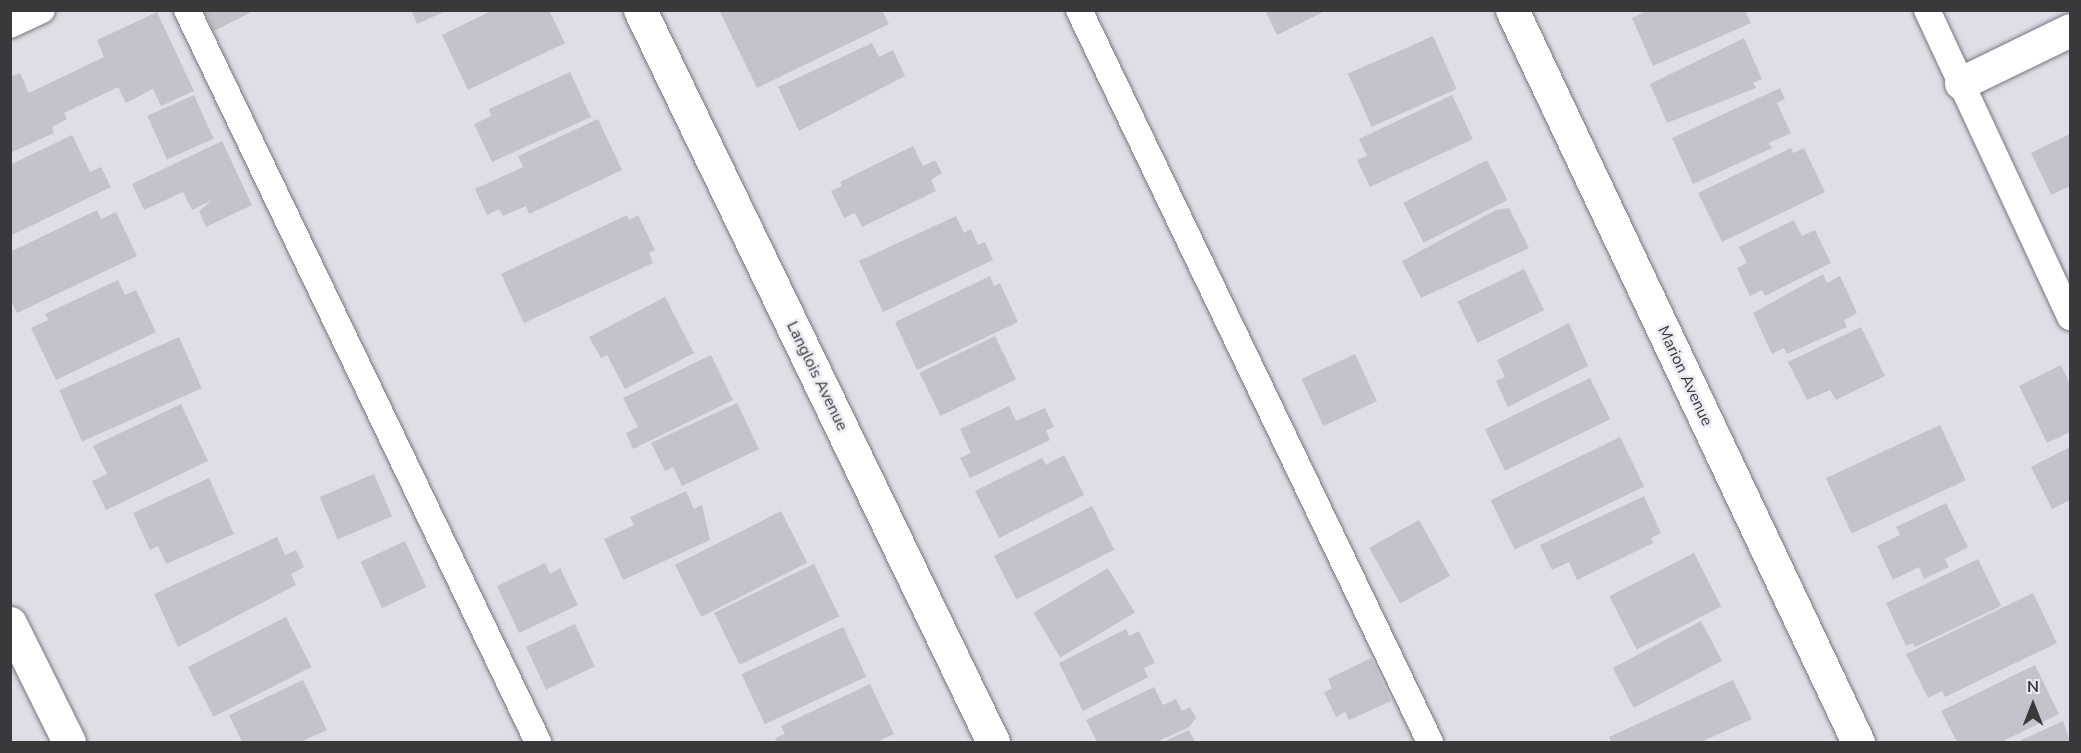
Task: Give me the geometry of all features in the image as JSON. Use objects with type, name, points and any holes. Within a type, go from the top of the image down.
[{"type":"street","name":"Langlois Avenue","points":[[640,10],[993,742]]},
{"type":"street","name":"Marion Avenue","points":[[1512,10],[1858,742]]},
{"type":"street","points":[[1961,82],[2070,30]]},
{"type":"street","points":[[10,623],[69,742]]},
{"type":"lane","points":[[10,26],[42,10]]},
{"type":"lane","points":[[187,10],[538,742]]},
{"type":"lane","points":[[1079,10],[1430,742]]},
{"type":"lane","points":[[1927,10],[2070,316]]},
{"type":"building","points":[[204,10],[255,10],[214,31]]},
{"type":"building","points":[[411,10],[448,10],[417,24]]},
{"type":"building","points":[[493,10],[549,10],[565,43],[468,90],[442,35]]},
{"type":"building","points":[[719,10],[882,10],[889,24],[757,88]]},
{"type":"building","points":[[1265,10],[1327,10],[1277,35]]},
{"type":"building","points":[[1648,10],[1745,10],[1751,23],[1653,66],[1632,18]]},
{"type":"building","points":[[157,12],[194,91],[161,106],[153,89],[126,103],[118,87],[64,113],[67,119],[52,127],[54,133],[10,153],[10,77],[20,73],[29,93],[104,57],[97,40]]},
{"type":"building","points":[[1433,36],[1457,89],[1372,127],[1348,74]]},
{"type":"building","points":[[1744,38],[1762,79],[1753,83],[1756,88],[1667,123],[1650,84]]},
{"type":"building","points":[[872,43],[879,57],[893,50],[905,76],[799,131],[778,87]]},
{"type":"building","points":[[570,72],[591,117],[492,162],[474,124],[491,116],[489,109]]},
{"type":"building","points":[[1780,88],[1785,99],[1777,103],[1791,133],[1769,143],[1772,148],[1693,184],[1672,138]]},
{"type":"building","points":[[194,95],[214,139],[167,160],[147,116]]},
{"type":"building","points":[[1452,95],[1473,139],[1370,187],[1357,160],[1367,156],[1359,139]]},
{"type":"building","points":[[598,119],[622,170],[529,214],[526,206],[503,216],[499,209],[487,215],[475,189],[523,167],[518,156]]},
{"type":"building","points":[[2070,134],[2070,186],[2051,195],[2031,153]]},
{"type":"building","points":[[72,135],[90,172],[101,167],[111,187],[10,236],[10,165]]},
{"type":"building","points":[[222,141],[252,205],[206,227],[199,211],[212,200],[192,210],[183,192],[144,210],[132,184]]},
{"type":"building","points":[[913,146],[923,166],[935,160],[942,173],[931,180],[936,191],[862,227],[855,213],[844,218],[831,191],[842,186],[840,182]]},
{"type":"building","points":[[1791,148],[1793,153],[1804,148],[1825,192],[1722,242],[1698,193]]},
{"type":"building","points":[[1487,160],[1507,200],[1424,243],[1403,203]]},
{"type":"building","points":[[1509,208],[1529,248],[1421,298],[1402,261],[1496,210]]},
{"type":"building","points":[[97,210],[101,219],[116,212],[137,256],[17,313],[10,299],[10,252]]},
{"type":"building","points":[[627,215],[629,220],[638,215],[655,250],[649,253],[653,263],[524,323],[501,274]]},
{"type":"building","points":[[956,216],[964,233],[971,229],[978,245],[985,242],[993,260],[883,312],[859,261]]},
{"type":"building","points":[[1794,220],[1802,236],[1815,230],[1831,263],[1765,296],[1762,290],[1750,296],[1737,268],[1747,263],[1739,247]]},
{"type":"building","points":[[1524,269],[1544,310],[1478,343],[1457,301]]},
{"type":"building","points":[[1823,274],[1827,283],[1840,276],[1857,313],[1844,320],[1847,327],[1787,354],[1784,348],[1772,354],[1753,313]]},
{"type":"building","points":[[990,276],[994,286],[1000,283],[1018,322],[917,370],[895,322]]},
{"type":"building","points":[[118,280],[125,295],[136,290],[156,332],[56,380],[31,328],[48,320],[45,314]]},
{"type":"building","points":[[665,297],[694,353],[625,389],[607,355],[601,358],[589,337]]},
{"type":"building","points":[[1569,323],[1588,366],[1508,407],[1496,381],[1505,377],[1497,360]]},
{"type":"building","points":[[1861,327],[1885,376],[1836,400],[1830,390],[1807,400],[1788,362]]},
{"type":"building","points":[[995,336],[1016,379],[941,416],[920,373]]},
{"type":"building","points":[[179,337],[202,388],[82,441],[59,390]]},
{"type":"building","points":[[1355,354],[1377,401],[1324,426],[1302,379]]},
{"type":"building","points":[[711,355],[733,400],[633,449],[626,433],[638,427],[623,398]]},
{"type":"building","points":[[2061,365],[2070,384],[2070,432],[2047,443],[2019,386]]},
{"type":"building","points":[[1590,378],[1610,419],[1505,471],[1485,429]]},
{"type":"building","points":[[737,403],[759,449],[682,486],[673,467],[665,471],[651,443]]},
{"type":"building","points":[[181,404],[208,461],[106,510],[92,481],[107,474],[93,446]]},
{"type":"building","points":[[1009,406],[1016,421],[1045,408],[1054,427],[1046,430],[1050,440],[970,478],[960,458],[971,453],[960,429]]},
{"type":"building","points":[[1940,425],[1966,480],[1852,534],[1826,478]]},
{"type":"building","points":[[1620,437],[1644,486],[1515,550],[1491,500]]},
{"type":"building","points":[[2070,447],[2070,500],[2052,509],[2031,467]]},
{"type":"building","points":[[1064,455],[1084,495],[999,538],[975,491],[1042,458],[1046,465]]},
{"type":"building","points":[[374,474],[392,516],[338,539],[320,497]]},
{"type":"building","points":[[209,478],[234,534],[166,564],[158,546],[150,550],[133,513]]},
{"type":"building","points":[[686,491],[694,509],[702,505],[710,540],[623,580],[604,539],[634,525],[630,517]]},
{"type":"building","points":[[1644,496],[1661,533],[1651,538],[1653,543],[1577,580],[1569,562],[1552,570],[1540,545]]},
{"type":"building","points":[[1946,503],[1968,547],[1945,559],[1949,567],[1924,579],[1919,567],[1893,580],[1877,546],[1900,535],[1896,527]]},
{"type":"building","points":[[1092,506],[1114,550],[1016,600],[994,556]]},
{"type":"building","points":[[781,511],[807,563],[701,617],[675,565]]},
{"type":"building","points":[[1419,520],[1450,576],[1400,604],[1369,548]]},
{"type":"building","points":[[277,537],[285,555],[296,550],[304,567],[291,574],[296,585],[178,647],[154,594]]},
{"type":"building","points":[[405,541],[427,587],[382,608],[361,562]]},
{"type":"building","points":[[1694,553],[1721,606],[1637,650],[1609,596]]},
{"type":"building","points":[[1978,559],[2001,606],[1915,647],[1913,643],[1906,646],[1886,603]]},
{"type":"building","points":[[545,563],[550,574],[560,568],[578,605],[519,633],[497,586]]},
{"type":"building","points":[[814,564],[839,616],[740,665],[714,613]]},
{"type":"building","points":[[1108,568],[1135,613],[1060,657],[1033,613]]},
{"type":"building","points":[[2033,593],[2057,643],[1945,697],[1942,691],[1928,698],[1906,654]]},
{"type":"building","points":[[286,617],[311,667],[213,717],[188,667]]},
{"type":"building","points":[[1701,621],[1722,661],[1634,708],[1613,668]]},
{"type":"building","points":[[575,624],[595,667],[546,689],[526,647]]},
{"type":"building","points":[[843,627],[866,677],[765,724],[741,674]]},
{"type":"building","points":[[1126,629],[1129,636],[1139,631],[1155,663],[1144,668],[1148,677],[1083,711],[1059,663]]},
{"type":"building","points":[[1371,658],[1391,701],[1349,720],[1345,712],[1336,717],[1324,692],[1332,689],[1328,679]]},
{"type":"building","points":[[2035,665],[2059,714],[2001,742],[1957,742],[1941,711]]},
{"type":"building","points":[[303,680],[327,730],[300,742],[242,742],[229,715]]},
{"type":"building","points":[[1733,680],[1752,719],[1701,742],[1611,742],[1609,737]]},
{"type":"building","points":[[870,684],[894,734],[877,742],[777,742],[775,738],[785,734],[781,726]]},
{"type":"building","points":[[1154,687],[1163,705],[1176,699],[1182,711],[1190,707],[1196,718],[1189,727],[1157,742],[1097,742],[1086,720]]},
{"type":"building","points":[[2063,721],[2070,742],[2017,742]]},
{"type":"building","points":[[1189,730],[1195,742],[1163,742]]}]
